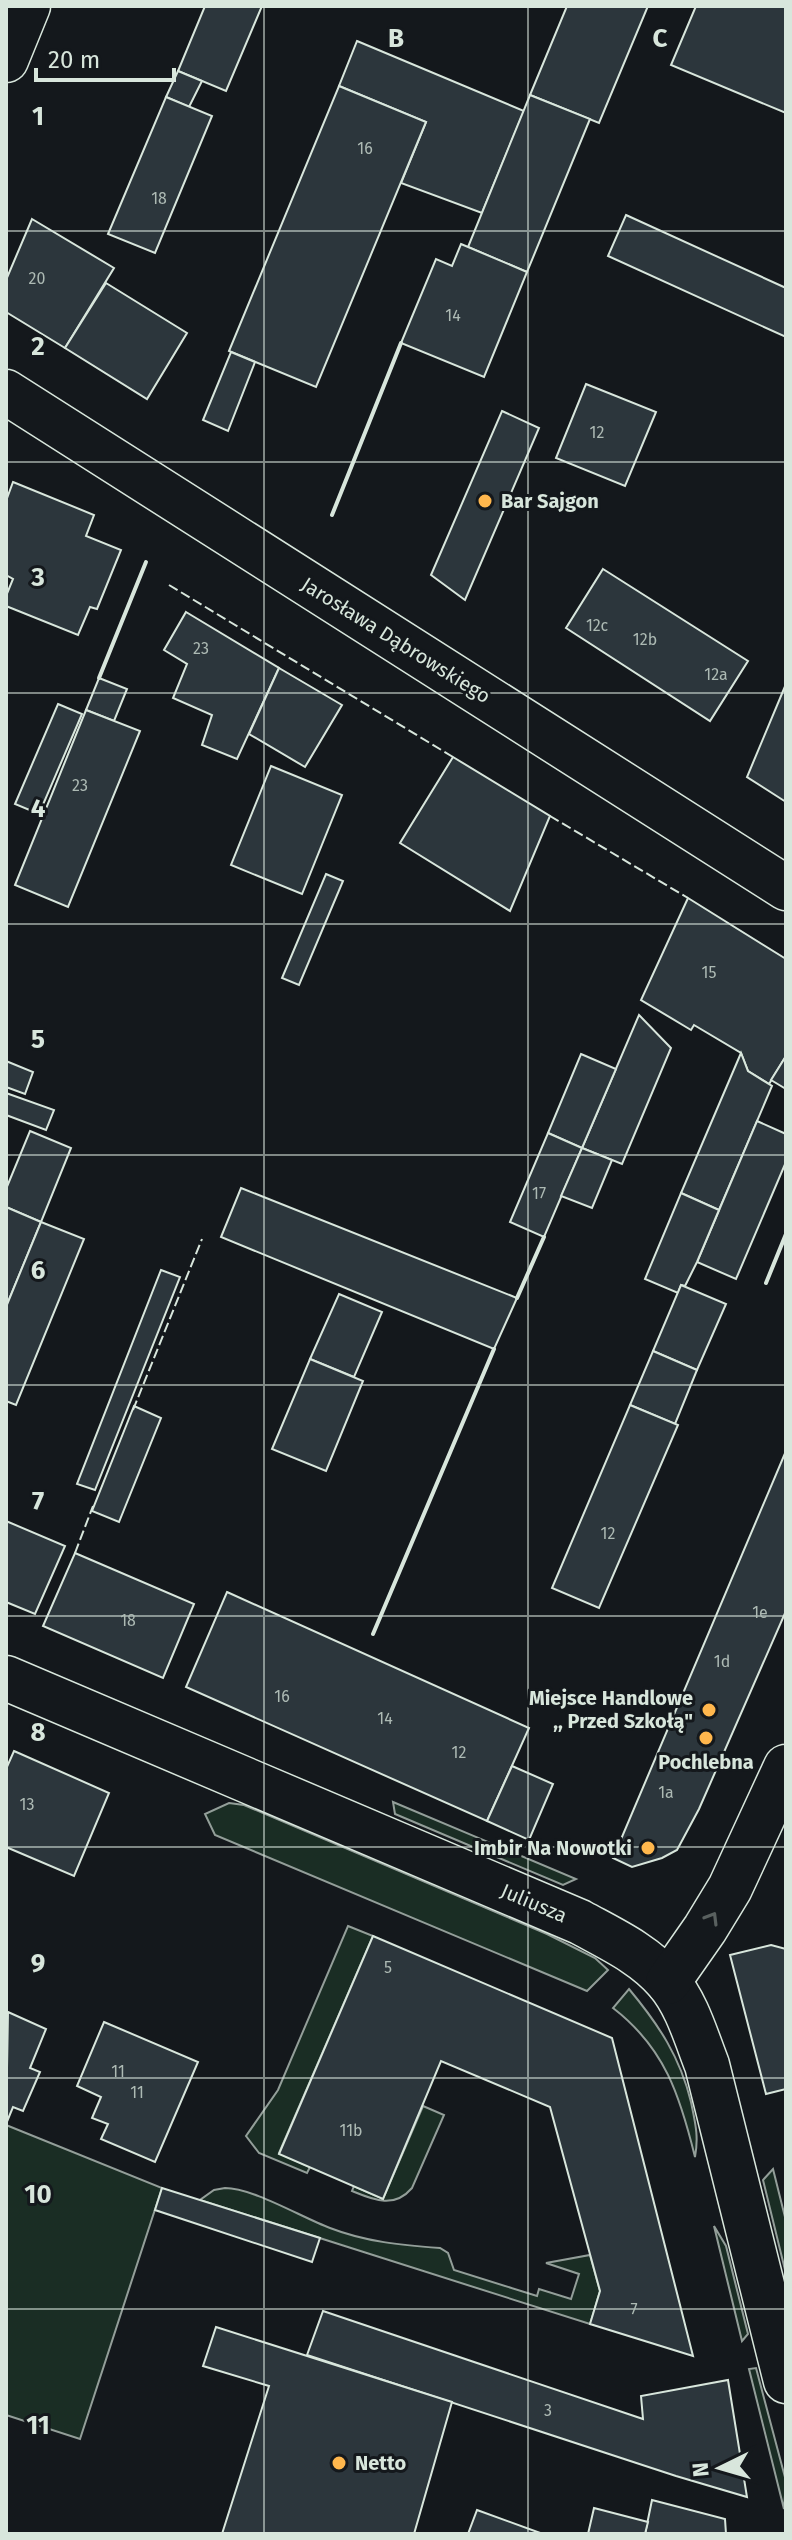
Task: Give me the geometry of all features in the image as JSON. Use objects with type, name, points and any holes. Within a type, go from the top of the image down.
[{"type":"street","points":[[6,60],[28,6]]},
{"type":"street","name":"Jarosława Dąbrowskiego","points":[[6,392],[786,888]]},
{"type":"street","name":"Juliusza","points":[[6,1678],[580,1922],[636,1953],[668,1982],[689,2018],[707,2065],[786,2381]]},
{"type":"street","points":[[668,1982],[730,1888],[786,1767]]},
{"type":"green space","points":[[393,1802],[576,1879],[563,1885],[395,1814]]},
{"type":"green space","points":[[229,1803],[244,1805],[547,1934],[595,1958],[608,1970],[587,1991],[215,1835],[205,1814]]},
{"type":"green space","points":[[348,1926],[373,1936],[279,2153],[310,2167],[307,2173],[259,2153],[246,2136],[278,2090]]},
{"type":"green space","points":[[629,1989],[659,2029],[681,2070],[695,2123],[695,2157],[668,2075],[646,2040],[613,2008]]},
{"type":"green space","points":[[423,2106],[444,2115],[412,2188],[391,2201],[376,2200],[352,2191],[354,2186],[383,2199]]},
{"type":"green space","points":[[6,2125],[162,2188],[80,2439],[6,2415]]},
{"type":"green space","points":[[773,2169],[786,2221],[786,2274],[763,2180]]},
{"type":"green space","points":[[225,2188],[263,2198],[357,2237],[440,2248],[448,2253],[454,2270],[537,2296],[539,2289],[571,2299],[579,2274],[546,2263],[590,2255],[600,2291],[590,2324],[200,2200],[214,2190]]},
{"type":"green space","points":[[714,2226],[726,2246],[748,2334],[742,2341]]},
{"type":"green space","points":[[756,2368],[786,2481],[784,2509],[749,2369]]},
{"type":"building","points":[[205,6],[262,6],[226,91],[178,71]]},
{"type":"building","points":[[567,6],[648,6],[599,123],[530,95]]},
{"type":"building","points":[[696,6],[786,6],[786,113],[671,65]]},
{"type":"building","points":[[357,41],[524,111],[482,213],[401,183],[426,122],[339,86]]},
{"type":"building","points":[[178,71],[202,81],[189,107],[166,97]]},
{"type":"building","points":[[339,86],[426,122],[316,387],[229,351]]},
{"type":"building","points":[[530,95],[590,119],[527,272],[468,247]]},
{"type":"building","points":[[166,97],[212,116],[155,253],[108,234]]},
{"type":"building","points":[[626,215],[786,288],[786,337],[608,256]]},
{"type":"building","points":[[32,219],[114,268],[65,348],[6,312],[6,280]]},
{"type":"building","points":[[461,244],[527,272],[484,377],[401,343],[436,259],[452,266]]},
{"type":"building","points":[[106,283],[187,333],[147,399],[65,348]]},
{"type":"building","points":[[231,352],[255,362],[228,431],[203,420]]},
{"type":"building","points":[[586,384],[656,412],[625,486],[556,458]]},
{"type":"building","name":"Bar Sajgon","points":[[502,411],[539,428],[465,600],[431,575]]},
{"type":"building","points":[[13,482],[94,515],[86,536],[121,550],[97,609],[90,607],[78,635],[6,606],[6,596],[13,579],[6,575],[6,501]]},
{"type":"building","points":[[603,569],[748,661],[710,721],[566,628]]},
{"type":"building","points":[[186,612],[279,668],[237,759],[202,745],[212,715],[173,698],[187,664],[164,650]]},
{"type":"building","points":[[279,668],[342,705],[305,767],[249,734]]},
{"type":"building","points":[[99,678],[127,689],[114,721],[86,710]]},
{"type":"building","points":[[786,684],[786,802],[747,777]]},
{"type":"building","points":[[58,704],[82,714],[39,814],[15,804]]},
{"type":"building","points":[[86,710],[140,731],[68,907],[15,885]]},
{"type":"building","points":[[453,757],[550,816],[510,911],[400,843]]},
{"type":"building","points":[[271,766],[342,795],[302,894],[231,865]]},
{"type":"building","points":[[326,874],[343,881],[299,985],[282,978]]},
{"type":"building","points":[[688,898],[786,959],[786,1056],[769,1084],[748,1071],[741,1053],[694,1025],[691,1030],[641,1000]]},
{"type":"building","points":[[639,1015],[671,1048],[622,1164],[582,1148]]},
{"type":"building","points":[[741,1053],[748,1071],[772,1086],[719,1210],[681,1193]]},
{"type":"building","points":[[581,1054],[616,1069],[582,1148],[548,1133]]},
{"type":"building","points":[[786,1056],[786,1089],[771,1080]]},
{"type":"building","points":[[6,1061],[33,1072],[25,1094],[6,1087]]},
{"type":"building","points":[[6,1093],[54,1110],[46,1130],[6,1115]]},
{"type":"building","points":[[757,1121],[786,1134],[786,1162],[736,1279],[697,1262]]},
{"type":"building","points":[[30,1131],[71,1148],[41,1222],[6,1207],[6,1189]]},
{"type":"building","points":[[548,1133],[582,1148],[544,1237],[510,1222]]},
{"type":"building","points":[[582,1148],[612,1160],[592,1208],[561,1196]]},
{"type":"building","points":[[241,1188],[517,1298],[494,1349],[221,1237]]},
{"type":"building","points":[[681,1193],[719,1210],[697,1262],[678,1293],[645,1279]]},
{"type":"building","points":[[6,1207],[41,1222],[6,1307]]},
{"type":"building","points":[[41,1222],[84,1239],[16,1405],[6,1401],[6,1307]]},
{"type":"building","points":[[161,1270],[180,1277],[95,1490],[77,1484]]},
{"type":"building","points":[[681,1285],[726,1304],[697,1370],[653,1351]]},
{"type":"building","points":[[339,1294],[382,1312],[354,1377],[310,1359]]},
{"type":"building","points":[[653,1351],[697,1370],[675,1424],[630,1405]]},
{"type":"building","points":[[310,1359],[363,1381],[326,1471],[272,1449]]},
{"type":"building","points":[[630,1405],[678,1425],[599,1608],[552,1588]]},
{"type":"building","points":[[134,1406],[161,1418],[119,1522],[92,1511]]},
{"type":"building","name":"Miejsce Handlowe ,, Przed Szkołą\"","points":[[786,1451],[786,1611],[699,1809],[677,1850],[632,1867],[613,1858]]},
{"type":"building","points":[[6,1521],[65,1546],[35,1614],[6,1602]]},
{"type":"building","points":[[75,1553],[194,1604],[163,1678],[43,1626]]},
{"type":"building","points":[[227,1592],[529,1728],[487,1821],[186,1687]]},
{"type":"building","points":[[14,1751],[109,1793],[74,1876],[6,1847],[6,1769]]},
{"type":"building","points":[[512,1766],[553,1784],[529,1840],[487,1821]]},
{"type":"building","points":[[373,1936],[612,2038],[693,2356],[590,2324],[600,2291],[550,2107],[441,2061],[383,2199],[279,2154]]},
{"type":"building","points":[[771,1945],[786,1949],[786,2089],[766,2094],[730,1955]]},
{"type":"building","points":[[8,2012],[46,2029],[30,2068],[40,2072],[23,2111],[13,2107],[6,2124]]},
{"type":"building","points":[[104,2022],[198,2062],[155,2162],[101,2139],[108,2124],[92,2118],[101,2097],[77,2086]]},
{"type":"building","points":[[162,2188],[320,2238],[312,2262],[155,2210]]},
{"type":"building","points":[[323,2311],[643,2419],[641,2396],[728,2380],[747,2497],[307,2355]]},
{"type":"building","name":"Netto","points":[[216,2327],[452,2402],[414,2534],[222,2534],[269,2386],[203,2366]]},
{"type":"building","points":[[652,2500],[725,2519],[726,2534],[645,2534]]},
{"type":"building","points":[[594,2508],[648,2522],[645,2534],[588,2534]]},
{"type":"building","points":[[477,2510],[543,2534],[468,2534]]},
{"type":"fence","points":[[169,585],[453,757]]},
{"type":"fence","points":[[550,816],[688,898]]},
{"type":"fence","points":[[133,1410],[202,1239]]},
{"type":"fence","points":[[75,1553],[93,1506]]},
{"type":"wall","points":[[332,515],[401,343]]},
{"type":"wall","points":[[99,678],[146,562]]},
{"type":"wall","points":[[766,1283],[786,1234]]},
{"type":"wall","points":[[517,1298],[544,1237]]},
{"type":"wall","points":[[373,1634],[494,1349]]},
{"type":"place","name":"Bar Sajgon","points":[[485,501]]},
{"type":"place","name":"Miejsce Handlowe ,, Przed Szkołą\"","points":[[709,1710]]},
{"type":"place","name":"Pochlebna","points":[[706,1738]]},
{"type":"place","name":"Imbir Na Nowotki","points":[[648,1848]]},
{"type":"place","name":"Netto","points":[[339,2463]]}]
